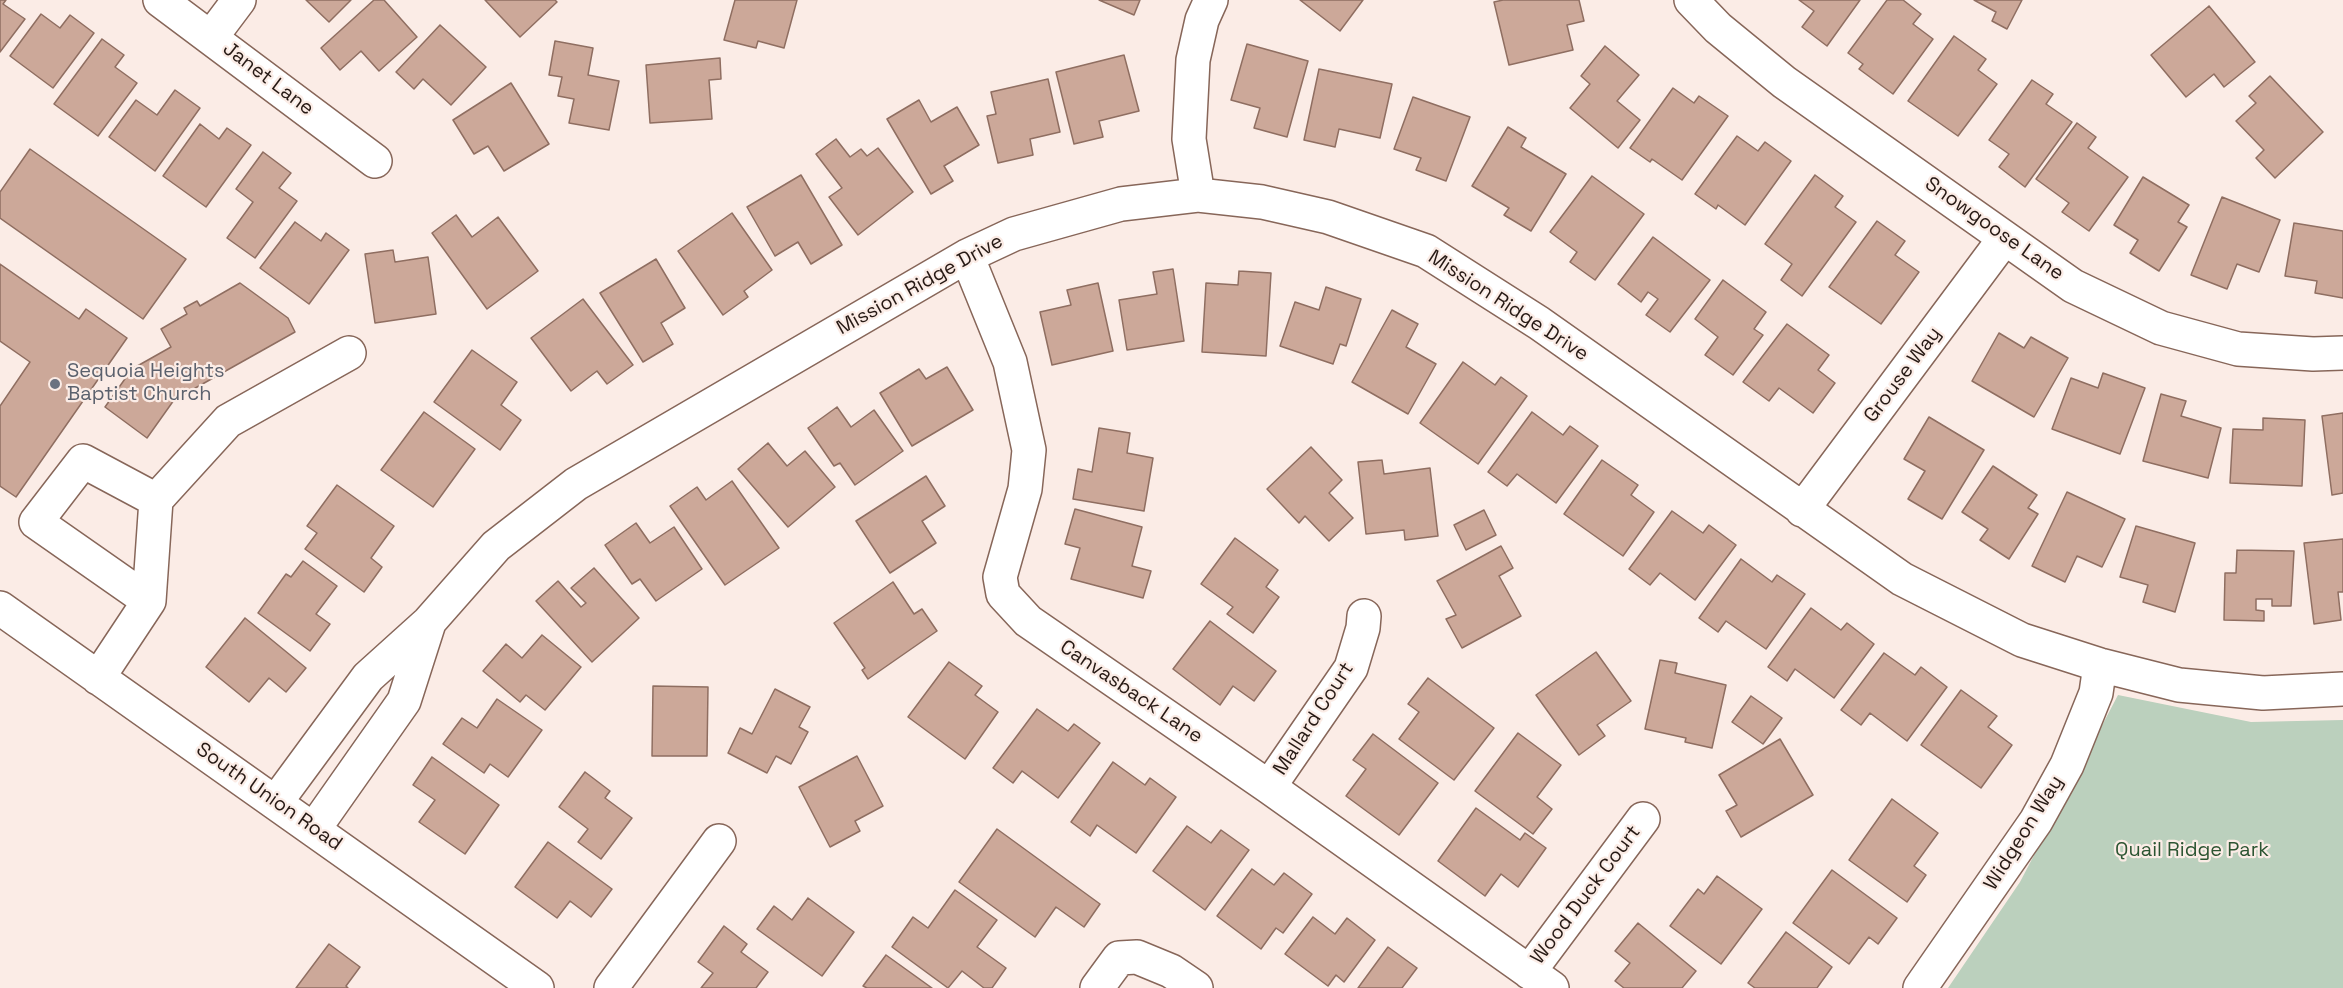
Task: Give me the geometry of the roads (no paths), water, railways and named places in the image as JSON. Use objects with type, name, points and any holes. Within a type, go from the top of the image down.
[{"type":"street","name":"Janet Lane","points":[[160,0],[212,36],[375,161]]},
{"type":"street","points":[[212,36],[239,0]]},
{"type":"street","points":[[1198,195],[1189,138],[1193,60],[1202,20],[1212,0]]},
{"type":"street","name":"Snowgoose Lane","points":[[1691,0],[1718,28],[1784,82],[1892,156],[2004,239],[2073,286],[2161,328],[2238,349],[2313,354],[2343,353]]},
{"type":"street","name":"Mission Ridge Drive","points":[[276,802],[368,677],[429,622],[496,546],[576,484],[967,255],[1014,234],[1120,204],[1198,195],[1262,202],[1328,217],[1425,251],[1539,323],[1902,579],[2022,640],[2100,665],[2179,685],[2264,693],[2343,689]]},
{"type":"street","name":"Grouse Way","points":[[1802,510],[2004,239]]},
{"type":"street","name":"Canvasback Lane","points":[[967,255],[1010,362],[1029,450],[1026,489],[1000,577],[1003,594],[1028,621],[1269,787],[1541,980]]},
{"type":"street","points":[[98,678],[148,601],[156,501],[228,420],[349,353]]},
{"type":"street","points":[[148,601],[36,522],[83,461],[156,501]]},
{"type":"street","name":"South Union Road","points":[[0,608],[537,988]]},
{"type":"street","name":"Mallard Court","points":[[1269,787],[1351,668],[1363,628],[1364,616]]},
{"type":"street","name":"Mission Ridge Drive","points":[[314,829],[404,701],[429,622]]},
{"type":"street","name":"Widgeon Way","points":[[1920,988],[2036,821],[2067,765],[2096,693],[2100,665]]},
{"type":"street","name":"Wood Duck Court","points":[[1541,980],[1643,819]]},
{"type":"street","points":[[611,988],[719,841]]},
{"type":"street","points":[[1097,988],[1119,958],[1137,957],[1171,971],[1196,988]]},
{"type":"place","name":"Sequoia Heights Baptist Church","points":[[55,384]]},
{"type":"park label","name":"Quail Ridge Park","points":[[2192,851]]}]
